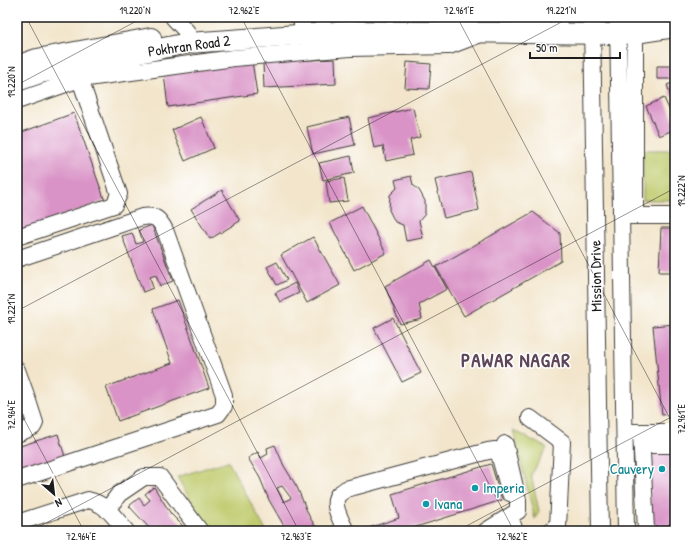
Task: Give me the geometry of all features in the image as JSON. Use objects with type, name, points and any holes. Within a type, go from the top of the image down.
[{"type":"main road","name":"Pokhran Road 2","points":[[626,27],[645,20],[662,17]]},
{"type":"main road","name":"Pokhran Road 2","points":[[17,81],[40,73],[187,38],[302,20],[466,18],[592,27],[675,27]]},
{"type":"main road","name":"Pokhran Road 2","points":[[17,66],[44,58],[110,45],[187,38],[352,31],[485,33],[550,24]]},
{"type":"street","points":[[173,17],[187,38]]},
{"type":"street","name":"Mission Drive","points":[[592,27],[600,531]]},
{"type":"street","name":"Mission Drive","points":[[626,27],[624,425],[626,531]]},
{"type":"street","points":[[17,101],[80,79],[234,58],[350,48],[449,46],[485,33]]},
{"type":"street","points":[[17,237],[114,205],[119,194],[80,79]]},
{"type":"street","points":[[17,259],[142,217],[150,216],[156,218],[165,230],[224,395],[224,406],[218,414],[17,480]]},
{"type":"street","points":[[595,230],[626,220],[675,216]]},
{"type":"street","points":[[17,370],[21,399],[35,423],[33,427],[17,434]]},
{"type":"street","points":[[530,418],[562,442],[558,527],[550,531]]},
{"type":"street","points":[[598,420],[624,425],[641,438],[675,445]]},
{"type":"street","points":[[641,438],[675,432]]},
{"type":"street","points":[[641,438],[646,530],[648,531]]},
{"type":"street","points":[[486,531],[512,524],[518,511],[519,506],[505,444]]},
{"type":"street","points":[[346,531],[336,507],[338,495],[346,489],[488,451],[495,450],[499,454],[510,493]]},
{"type":"street","points":[[107,510],[119,494],[144,477],[160,477],[200,531]]},
{"type":"street","points":[[17,523],[88,500],[97,502],[107,510],[126,531]]},
{"type":"green space","points":[[643,150],[675,150],[675,200],[643,200]]},
{"type":"green space","points":[[513,430],[547,448],[531,475],[539,511],[535,519]]},
{"type":"green space","points":[[228,461],[266,531],[209,531],[177,477]]},
{"type":"building","points":[[335,59],[336,84],[264,88],[263,62]]},
{"type":"building","points":[[252,61],[257,94],[168,107],[164,74]]},
{"type":"building","points":[[407,62],[431,64],[429,89],[405,88]]},
{"type":"building","points":[[657,66],[675,66],[675,79],[657,79]]},
{"type":"building","points":[[675,82],[675,95],[671,97],[667,85]]},
{"type":"building","points":[[664,98],[675,122],[675,129],[659,136],[646,106]]},
{"type":"building","points":[[413,108],[420,137],[410,140],[413,155],[386,161],[383,146],[374,148],[368,118]]},
{"type":"building","points":[[74,113],[105,201],[17,233],[17,134]]},
{"type":"building","points":[[201,117],[214,148],[185,161],[172,130]]},
{"type":"building","points":[[349,117],[355,145],[313,154],[307,127]]},
{"type":"building","points":[[351,156],[354,173],[323,180],[319,163]]},
{"type":"building","points":[[471,172],[479,210],[444,218],[435,180]]},
{"type":"building","points":[[411,176],[413,185],[419,190],[425,201],[425,214],[419,221],[423,238],[406,241],[403,225],[395,222],[389,210],[390,195],[397,188],[395,180]]},
{"type":"building","points":[[344,178],[348,201],[329,203],[326,181]]},
{"type":"building","points":[[222,190],[240,221],[210,239],[191,209]]},
{"type":"building","points":[[362,206],[386,253],[354,270],[330,223]]},
{"type":"building","points":[[533,212],[560,233],[561,261],[464,316],[436,267]]},
{"type":"building","points":[[152,225],[173,281],[160,286],[156,275],[150,277],[153,288],[143,292],[122,236],[132,233],[136,244],[143,242],[139,230]]},
{"type":"building","points":[[661,228],[675,228],[675,272],[659,272]]},
{"type":"building","points":[[313,237],[340,285],[307,303],[281,255]]},
{"type":"building","points":[[431,260],[447,289],[419,304],[422,319],[400,324],[385,286]]},
{"type":"building","points":[[277,262],[287,280],[277,285],[267,267]]},
{"type":"building","points":[[295,283],[299,293],[280,302],[275,293]]},
{"type":"building","points":[[178,300],[209,388],[118,421],[106,387],[172,363],[153,309]]},
{"type":"building","points":[[393,318],[421,373],[402,382],[374,328]]},
{"type":"building","points":[[675,324],[675,414],[662,415],[653,326]]},
{"type":"building","points":[[58,434],[66,460],[17,477],[17,447]]},
{"type":"building","points":[[275,445],[284,466],[297,487],[309,516],[318,531],[287,531],[269,500],[260,478],[248,458],[258,452],[261,458],[268,454],[267,448]],"holes":[[[282,486],[291,498],[284,502],[277,488]]]},
{"type":"building","name":"Cauvery","points":[[675,449],[675,527],[651,527],[649,450]]},
{"type":"building","points":[[491,464],[502,500],[403,531],[359,531],[399,518],[392,494]]},
{"type":"building","points":[[154,487],[171,514],[188,531],[152,531],[129,506],[139,498],[144,505],[150,500],[145,494]]},
{"type":"place","name":"Cauvery","points":[[662,469]]},
{"type":"place","name":"Imperia","points":[[475,488]]},
{"type":"place","name":"Ivana","points":[[426,504]]},
{"type":"district","name":"PAWAR NAGAR","points":[[516,360]]}]
